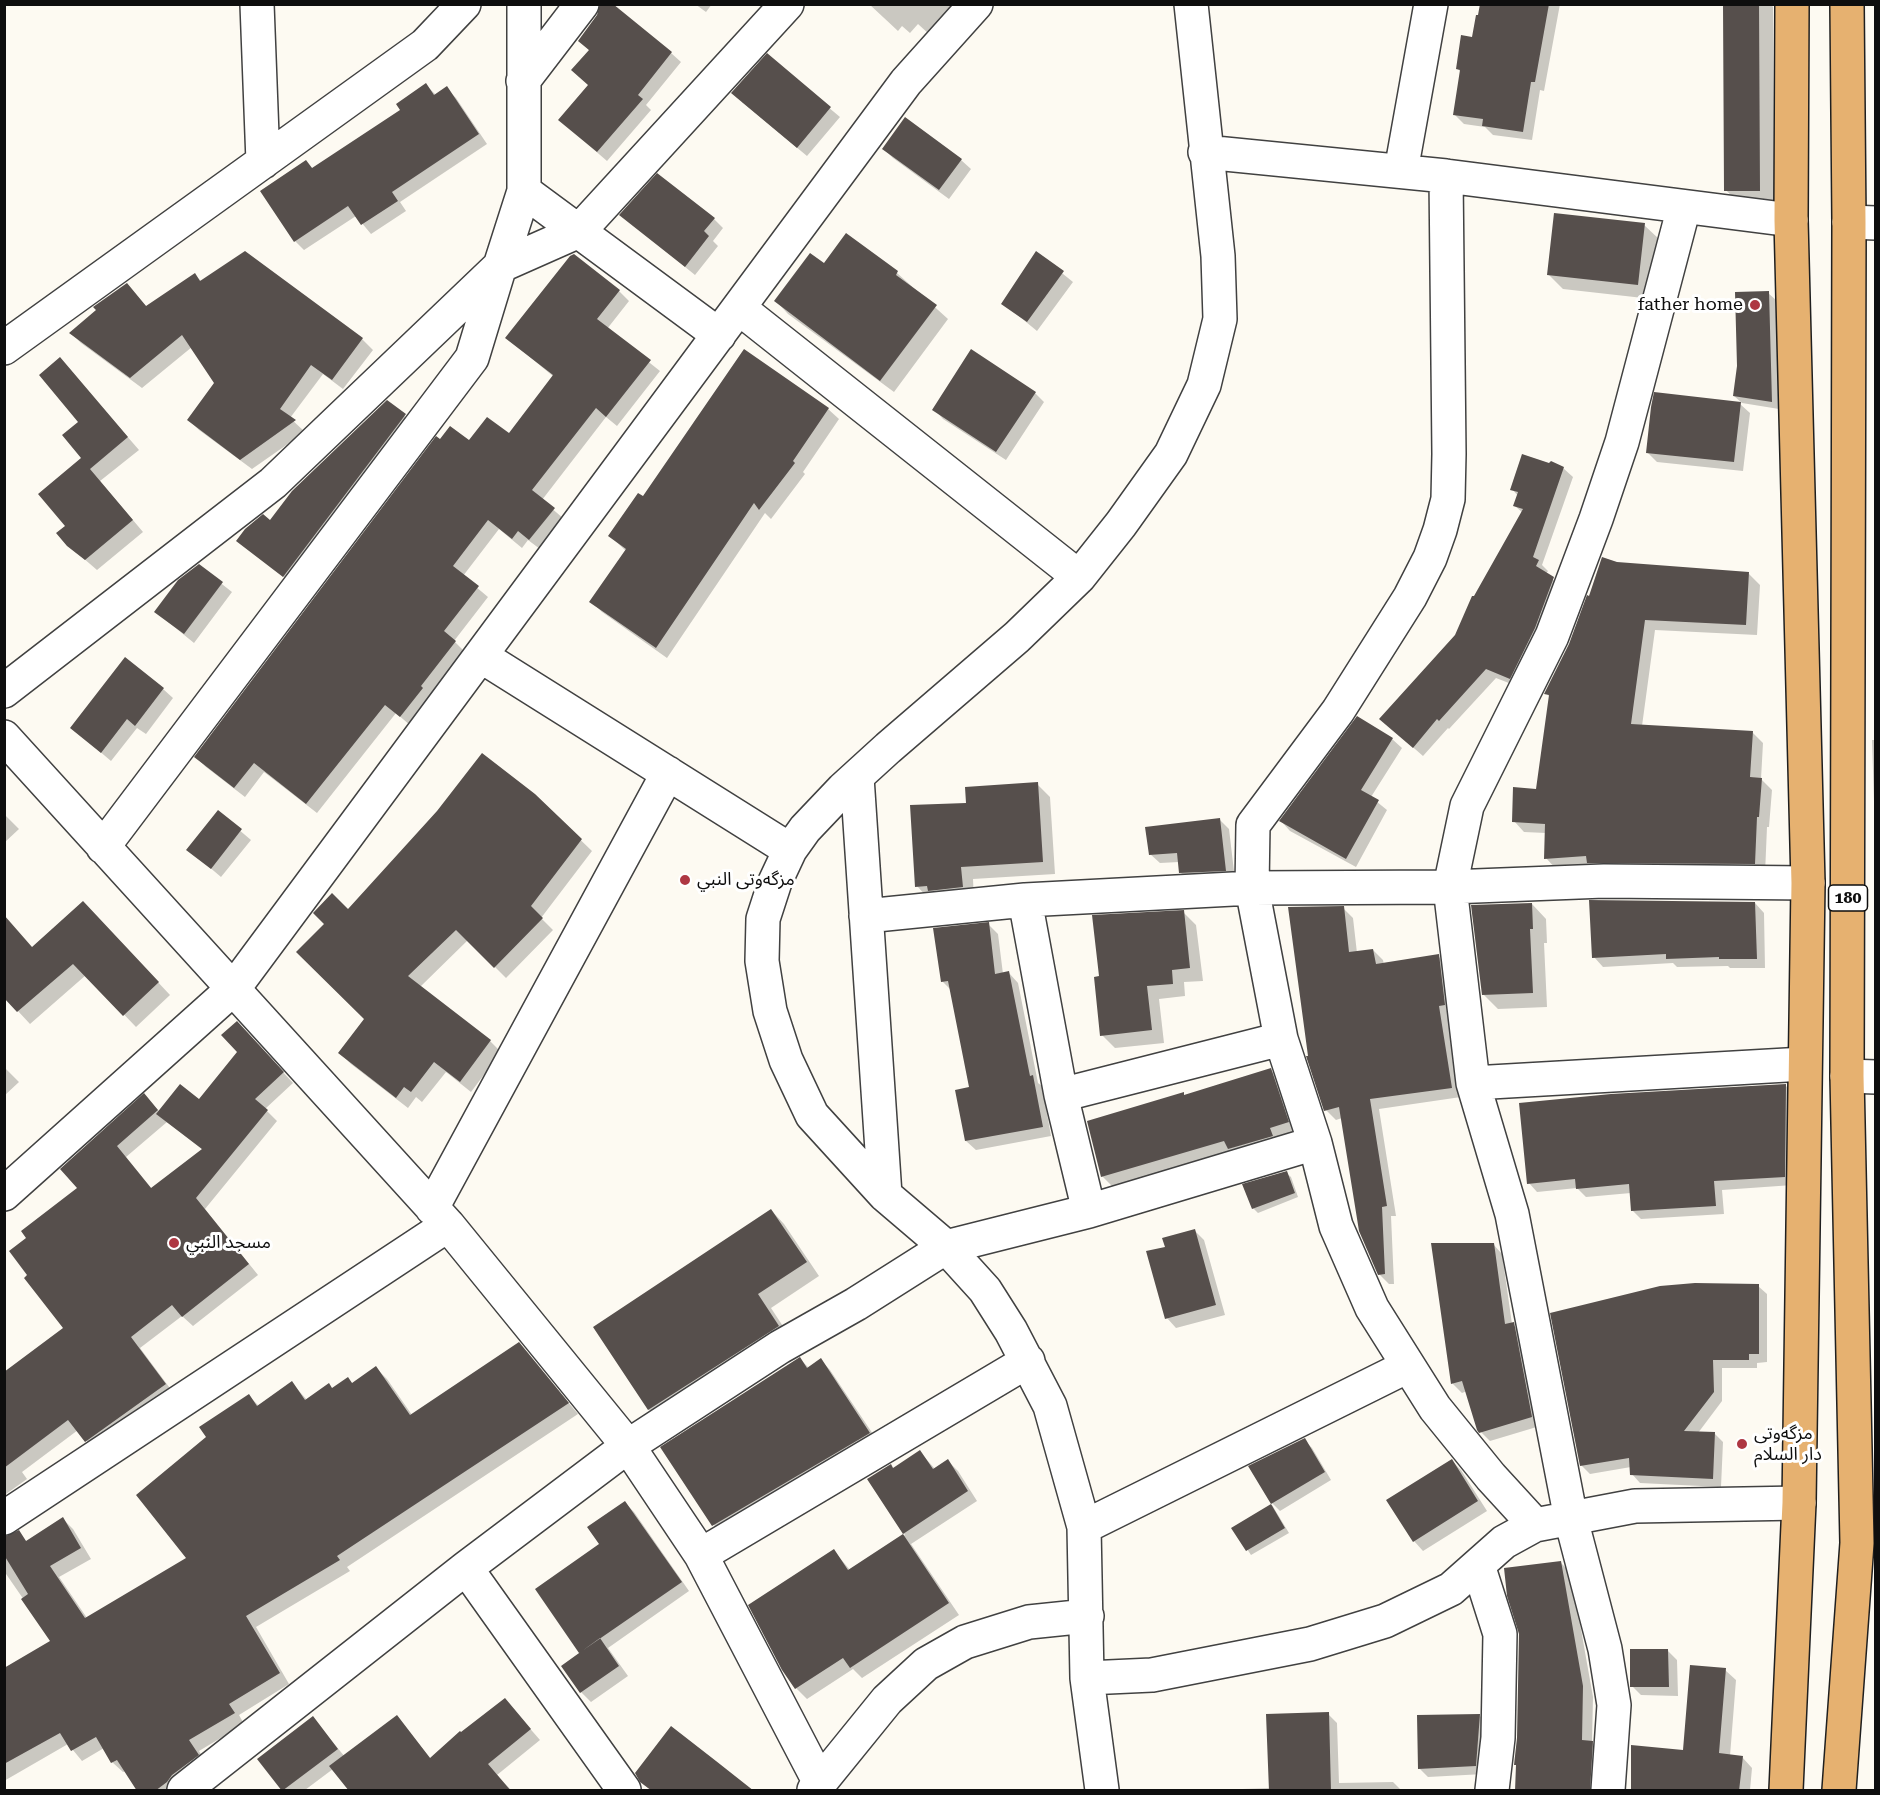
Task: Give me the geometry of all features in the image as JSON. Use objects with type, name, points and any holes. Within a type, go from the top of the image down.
[{"type":"highway","name":"180","points":[[1786,1791],[1799,1503],[1808,883],[1791,220],[1792,4]]},
{"type":"highway","name":"180","points":[[1839,1791],[1866,1543],[1861,1076],[1862,223],[1847,4]]},
{"type":"street","points":[[257,4],[263,162]]},
{"type":"street","points":[[4,348],[425,45],[464,4]]},
{"type":"street","points":[[103,846],[472,358],[524,191],[524,4]]},
{"type":"street","points":[[523,81],[582,4]]},
{"type":"street","points":[[4,691],[273,483],[500,266],[579,231],[787,4]]},
{"type":"street","points":[[4,1194],[234,988],[906,82],[976,4]]},
{"type":"street","points":[[1102,1791],[1087,1678],[1084,1527],[1050,1407],[1028,1361],[985,1290],[946,1247],[885,1195],[812,1115],[786,1060],[770,1011],[762,961],[763,919],[775,882],[790,850],[805,829],[857,777],[1017,637],[1079,577],[1121,524],[1171,454],[1204,385],[1220,319],[1218,256],[1205,152],[1191,4]]},
{"type":"street","points":[[1401,171],[1431,4]]},
{"type":"street","points":[[1205,152],[1446,176],[1791,220]]},
{"type":"street","points":[[1446,176],[1449,454],[1448,499],[1440,530],[1430,558],[1410,597],[1338,711],[1253,825],[1252,888],[1281,1039],[1315,1143],[1336,1227],[1372,1308],[1435,1408],[1491,1477],[1535,1526]]},
{"type":"street","points":[[524,191],[719,335]]},
{"type":"street","points":[[1608,1791],[1614,1706],[1605,1649],[1571,1519],[1512,1214],[1473,1083],[1450,887],[1467,806],[1552,636],[1596,519],[1622,442],[1684,207]]},
{"type":"street","points":[[738,308],[1079,577]]},
{"type":"street","points":[[481,656],[790,850]]},
{"type":"street","points":[[4,737],[440,1217],[628,1446],[701,1555],[817,1787],[887,1700],[926,1664],[966,1642],[1029,1622],[1087,1616]]},
{"type":"street","points":[[4,1518],[440,1217],[668,773]]},
{"type":"street","points":[[857,777],[885,1195]]},
{"type":"street","points":[[866,916],[1025,900],[1252,888],[1450,887],[1604,881],[1808,883]]},
{"type":"street","points":[[1025,900],[1061,1095],[1089,1211]]},
{"type":"street","points":[[1061,1095],[1281,1039]]},
{"type":"street","points":[[1473,1083],[1804,1064]]},
{"type":"street","points":[[184,1791],[466,1568],[628,1446],[780,1347],[856,1304],[946,1247],[1089,1211],[1315,1143]]},
{"type":"street","points":[[701,1555],[1028,1361]]},
{"type":"street","points":[[1084,1527],[1408,1366]]},
{"type":"street","points":[[1087,1678],[1152,1675],[1310,1644],[1385,1621],[1451,1589],[1504,1542],[1535,1526],[1635,1506],[1799,1503]]},
{"type":"street","points":[[1478,1565],[1500,1634],[1498,1737],[1492,1791]]},
{"type":"street","points":[[466,1568],[624,1791]]},
{"type":"building","points":[[600,4],[613,4],[672,52],[638,95],[643,99],[597,152],[558,120],[588,85],[571,70],[589,50],[578,41],[597,15]]},
{"type":"building","points":[[1480,4],[1549,4],[1535,82],[1531,82],[1523,132],[1482,126],[1483,119],[1453,115],[1460,70],[1456,69],[1461,35],[1472,37]]},
{"type":"building","points":[[1723,4],[1759,4],[1760,191],[1724,191]]},
{"type":"building","points":[[767,53],[831,107],[797,148],[731,93]]},
{"type":"building","points":[[426,83],[434,95],[447,86],[479,134],[392,192],[398,201],[361,225],[348,206],[294,242],[260,191],[306,160],[312,168],[400,110],[396,104]]},
{"type":"building","points":[[905,117],[962,159],[939,190],[882,149]]},
{"type":"building","points":[[657,173],[715,218],[704,231],[709,236],[685,267],[619,215]]},
{"type":"building","points":[[1554,213],[1645,223],[1638,285],[1547,275]]},
{"type":"building","points":[[846,233],[898,271],[896,275],[937,305],[880,381],[774,301],[810,253],[824,263]]},
{"type":"building","points":[[245,251],[363,338],[332,380],[311,365],[280,409],[296,420],[240,460],[187,420],[214,383],[182,335],[130,378],[69,333],[96,310],[93,307],[127,283],[146,306],[195,273],[200,281]]},
{"type":"building","points":[[1036,251],[1064,271],[1027,322],[1001,304]]},
{"type":"building","points":[[574,254],[620,290],[597,319],[651,360],[606,417],[596,408],[532,490],[555,508],[529,540],[518,531],[512,539],[488,520],[453,566],[479,586],[444,631],[456,641],[400,717],[385,705],[306,804],[254,763],[234,788],[194,757],[436,436],[440,439],[450,426],[469,440],[487,417],[509,433],[553,375],[505,338],[570,256]]},
{"type":"building","points":[[1769,291],[1772,402],[1733,396],[1737,366],[1735,292]]},
{"type":"building","points":[[744,349],[829,408],[793,461],[795,463],[759,510],[754,503],[656,648],[589,602],[626,549],[608,536],[638,493],[643,496]]},
{"type":"building","points":[[971,349],[1036,392],[996,452],[932,410]]},
{"type":"building","points":[[60,357],[128,437],[90,469],[133,520],[85,560],[67,546],[56,533],[65,526],[38,494],[81,458],[62,435],[78,422],[39,375]]},
{"type":"building","points":[[1654,392],[1741,402],[1734,462],[1646,453]]},
{"type":"building","points":[[387,400],[406,414],[283,577],[236,541],[245,529],[263,514],[270,520],[292,491]]},
{"type":"building","points":[[1522,454],[1549,463],[1551,461],[1564,467],[1533,557],[1539,560],[1536,566],[1554,577],[1535,628],[1510,679],[1486,669],[1439,721],[1437,719],[1413,748],[1379,719],[1455,635],[1472,596],[1523,509],[1513,506],[1518,492],[1510,490]]},
{"type":"building","points":[[1602,557],[1617,562],[1749,572],[1746,625],[1645,620],[1631,724],[1753,731],[1750,777],[1762,778],[1759,817],[1757,817],[1755,864],[1587,863],[1586,856],[1544,859],[1545,824],[1512,822],[1513,787],[1536,789],[1549,695],[1544,694],[1569,644]]},
{"type":"building","points":[[199,564],[223,582],[184,634],[154,612],[178,580]]},
{"type":"building","points":[[125,657],[164,688],[135,726],[127,719],[101,753],[70,728]]},
{"type":"building","points":[[1357,716],[1393,738],[1361,790],[1379,800],[1346,859],[1279,821]]},
{"type":"building","points":[[482,753],[535,794],[582,839],[531,906],[543,918],[494,968],[456,930],[408,976],[491,1040],[460,1082],[434,1062],[411,1092],[404,1087],[396,1098],[338,1053],[364,1019],[296,952],[324,924],[313,913],[332,893],[348,909],[437,811]]},
{"type":"building","points":[[1038,782],[1043,862],[961,867],[963,887],[928,891],[927,886],[915,887],[910,805],[966,803],[965,787]]},
{"type":"building","points":[[218,810],[242,829],[211,869],[186,850]]},
{"type":"building","points":[[1220,818],[1226,871],[1179,873],[1177,853],[1149,855],[1145,827]]},
{"type":"building","points":[[1589,900],[1755,902],[1757,959],[1719,959],[1719,957],[1666,959],[1666,954],[1592,958]]},
{"type":"building","points":[[83,901],[159,982],[123,1016],[73,964],[17,1012],[4,998],[4,915],[32,947]]},
{"type":"building","points":[[1532,903],[1533,929],[1530,929],[1533,993],[1482,995],[1471,905]]},
{"type":"building","points":[[1344,906],[1349,952],[1373,949],[1376,964],[1439,954],[1445,1005],[1439,1006],[1452,1088],[1370,1099],[1387,1206],[1382,1207],[1385,1274],[1378,1275],[1359,1231],[1339,1107],[1324,1111],[1306,1056],[1308,1056],[1288,907]]},
{"type":"building","points":[[1184,910],[1190,968],[1172,970],[1173,984],[1147,986],[1152,1030],[1100,1036],[1094,977],[1099,976],[1092,915]]},
{"type":"building","points":[[989,922],[995,974],[1009,971],[1030,1076],[1033,1075],[1043,1127],[965,1141],[955,1090],[969,1087],[948,981],[941,982],[933,928]]},
{"type":"building","points":[[237,1021],[284,1072],[255,1099],[268,1110],[196,1198],[249,1264],[182,1317],[172,1305],[131,1337],[166,1384],[85,1442],[68,1420],[4,1468],[4,1372],[63,1328],[24,1278],[27,1275],[9,1251],[26,1238],[21,1231],[77,1188],[60,1169],[144,1093],[158,1110],[117,1146],[151,1188],[202,1149],[156,1114],[180,1084],[199,1099],[237,1052],[221,1035]]},
{"type":"building","points":[[1271,1068],[1289,1122],[1270,1128],[1273,1136],[1228,1149],[1224,1141],[1101,1177],[1087,1121],[1184,1092],[1184,1095]]},
{"type":"building","points":[[1786,1084],[1785,1177],[1714,1181],[1716,1206],[1631,1211],[1629,1184],[1576,1189],[1575,1179],[1527,1184],[1519,1103],[1611,1094]]},
{"type":"building","points":[[1287,1171],[1295,1193],[1252,1209],[1242,1184]]},
{"type":"building","points":[[771,1209],[807,1262],[758,1294],[779,1326],[648,1410],[593,1327]]},
{"type":"building","points":[[1195,1229],[1216,1305],[1165,1319],[1146,1251],[1165,1247],[1162,1238]]},
{"type":"building","points":[[1431,1243],[1494,1243],[1505,1324],[1514,1322],[1532,1417],[1479,1433],[1477,1430],[1462,1381],[1451,1384]]},
{"type":"building","points":[[1695,1283],[1759,1284],[1759,1354],[1749,1354],[1749,1360],[1713,1360],[1714,1392],[1684,1431],[1715,1432],[1713,1479],[1630,1475],[1629,1458],[1580,1466],[1550,1313],[1660,1286]]},
{"type":"building","points":[[519,1342],[569,1403],[337,1556],[340,1560],[246,1616],[280,1673],[229,1704],[235,1713],[189,1740],[199,1755],[172,1775],[167,1782],[155,1791],[137,1791],[117,1760],[111,1763],[96,1737],[71,1751],[60,1733],[4,1764],[4,1668],[50,1641],[21,1599],[28,1594],[4,1555],[4,1537],[19,1530],[26,1541],[63,1517],[81,1548],[50,1566],[85,1618],[186,1558],[136,1495],[206,1437],[199,1427],[249,1394],[257,1406],[292,1381],[305,1400],[329,1383],[332,1388],[348,1377],[352,1383],[376,1366],[410,1415]]},
{"type":"building","points":[[800,1357],[807,1368],[821,1358],[870,1433],[712,1526],[660,1447]]},
{"type":"building","points":[[1305,1438],[1325,1472],[1271,1504],[1248,1466]]},
{"type":"building","points":[[920,1450],[933,1469],[948,1459],[968,1491],[903,1534],[867,1479],[891,1464],[893,1468]]},
{"type":"building","points":[[1452,1459],[1478,1501],[1413,1542],[1386,1500]]},
{"type":"building","points":[[625,1501],[682,1582],[579,1653],[535,1589],[599,1544],[587,1527]]},
{"type":"building","points":[[1271,1504],[1285,1528],[1246,1551],[1231,1528]]},
{"type":"building","points":[[903,1534],[949,1603],[850,1668],[843,1658],[795,1689],[782,1670],[748,1605],[834,1549],[848,1570]]},
{"type":"building","points":[[1561,1561],[1583,1686],[1582,1740],[1593,1741],[1590,1791],[1515,1791],[1519,1634],[1507,1596],[1504,1568]]},
{"type":"building","points":[[600,1638],[619,1666],[580,1693],[561,1666]]},
{"type":"building","points":[[1630,1649],[1668,1649],[1669,1687],[1630,1687]]},
{"type":"building","points":[[1690,1665],[1726,1668],[1719,1753],[1743,1756],[1739,1791],[1631,1791],[1631,1745],[1683,1750]]},
{"type":"building","points":[[505,1698],[531,1729],[488,1764],[511,1791],[349,1791],[329,1766],[397,1715],[430,1758],[460,1731]]},
{"type":"building","points":[[1329,1712],[1331,1791],[1269,1791],[1266,1714]]},
{"type":"building","points":[[1480,1714],[1476,1766],[1418,1769],[1417,1715]]},
{"type":"building","points":[[313,1716],[338,1749],[282,1791],[257,1759]]},
{"type":"building","points":[[671,1726],[754,1791],[652,1791],[640,1782],[635,1773]]},
{"type":"place","name":"father home","points":[[1755,305]]},
{"type":"place","name":"مزگەوتی النبي","points":[[685,880]]},
{"type":"place","name":"مسجد النبي","points":[[174,1243]]},
{"type":"place","name":"مزگەوتی دار السلام","points":[[1742,1444]]}]
